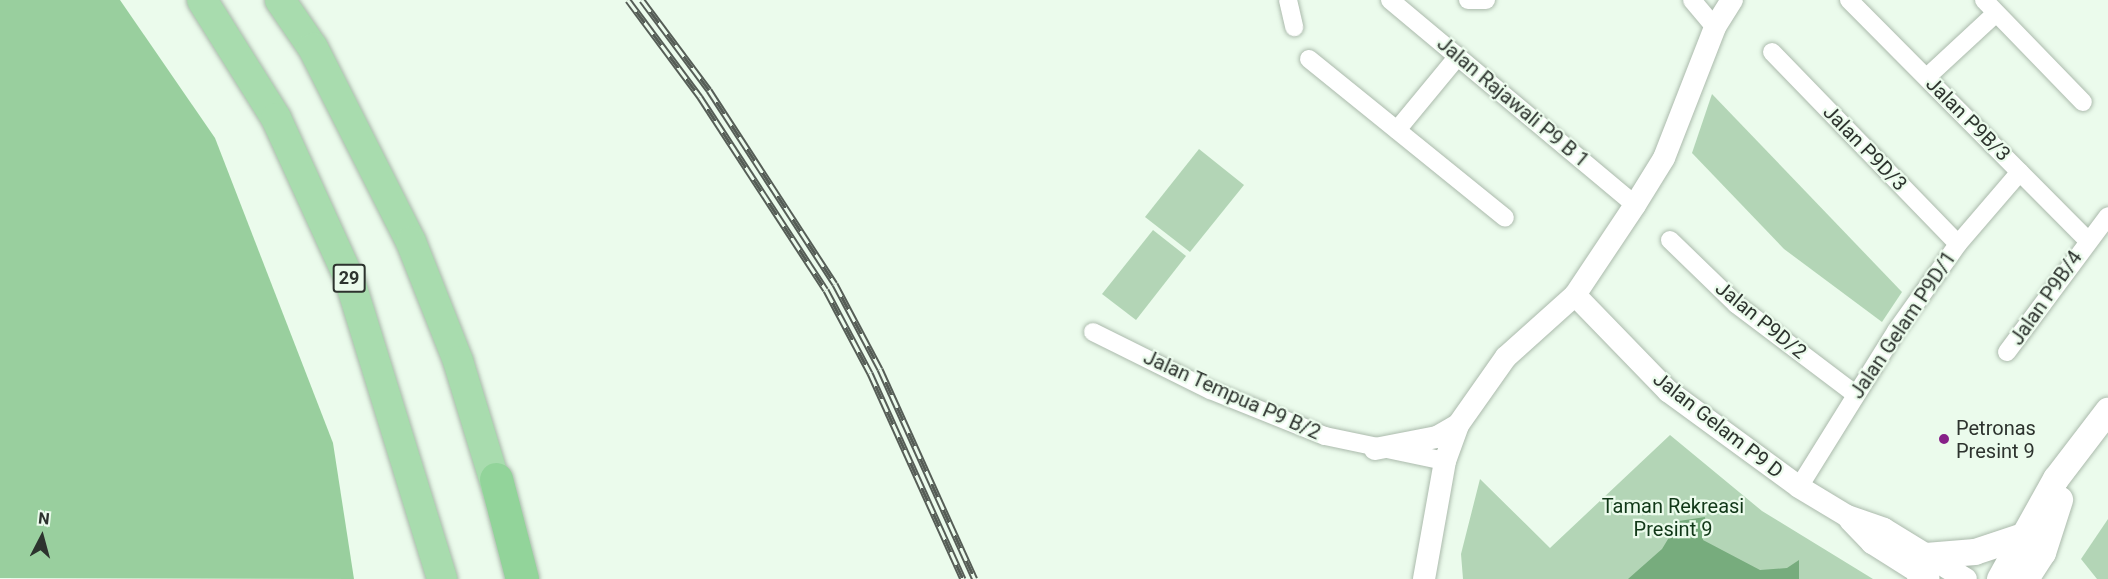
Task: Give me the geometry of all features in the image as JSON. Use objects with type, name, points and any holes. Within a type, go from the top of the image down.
[{"type":"highway","name":"29","points":[[202,0],[276,118],[349,278],[442,579]]},
{"type":"highway","points":[[280,0],[313,48],[411,242],[458,361],[496,479],[522,579]]},
{"type":"highway","points":[[496,479],[514,579]]},
{"type":"main road","points":[[2026,579],[2056,479],[2108,411]]},
{"type":"main road","points":[[2000,579],[2036,543],[2059,501],[2108,436]]},
{"type":"main road","points":[[1924,572],[1975,552],[2036,543]]},
{"type":"main road","points":[[2036,543],[2037,579]]},
{"type":"street","points":[[1288,0],[1294,27]]},
{"type":"street","name":"Jalan Rajawali P9 B 1","points":[[1390,0],[1635,205]]},
{"type":"street","points":[[1468,0],[1486,0]]},
{"type":"street","points":[[1692,0],[1715,27]]},
{"type":"street","points":[[1424,579],[1445,461],[1458,424],[1506,357],[1575,295],[1635,205],[1664,158],[1715,27],[1732,0]]},
{"type":"street","name":"Jalan P9B/3","points":[[1849,0],[2087,240]]},
{"type":"street","points":[[1927,77],[1990,6],[2083,102]]},
{"type":"street","name":"Jalan P9D/3","points":[[1772,52],[1958,244]]},
{"type":"street","points":[[1397,130],[1458,56]]},
{"type":"street","points":[[1309,59],[1505,218]]},
{"type":"street","name":"Jalan Gelam P9D/1","points":[[1799,488],[1855,394],[1958,244],[2020,172]]},
{"type":"street","name":"Jalan P9B/4","points":[[2007,352],[2087,240],[2108,216]]},
{"type":"street","name":"Jalan P9D/2","points":[[1670,240],[1736,304],[1855,394]]},
{"type":"street","name":"Jalan Gelam P9 D","points":[[1575,295],[1668,391],[1799,488],[1847,516],[1872,543],[1924,572],[1966,579]]},
{"type":"street","name":"Jalan Tempua P9 B/2","points":[[1094,332],[1210,390],[1324,436],[1375,449],[1445,461]]},
{"type":"street","points":[[1375,449],[1437,437],[1458,424]]},
{"type":"green space","points":[[1712,94],[1902,292],[1882,322],[1784,249],[1692,153]]},
{"type":"green space","points":[[1199,149],[1244,185],[1190,252],[1145,217]]},
{"type":"green space","points":[[1153,230],[1186,256],[1136,320],[1102,294]]},
{"type":"green space","name":"Taman Rekreasi Presint 9","points":[[1670,435],[1762,511],[1873,579],[1463,579],[1461,554],[1480,479],[1550,548]]},
{"type":"green space","points":[[2108,519],[2108,579],[2097,579],[2081,559]]},
{"type":"shaded area","points":[[0,0],[120,0],[215,138],[333,443],[354,579],[0,578]]},
{"type":"shaded area","points":[[1705,517],[1703,540],[1760,570],[1787,568],[1799,560],[1799,579],[1628,579],[1662,549],[1679,521]]},
{"type":"railway","points":[[628,0],[700,97],[826,290],[870,373],[963,579]]},
{"type":"railway","points":[[642,0],[709,90],[835,284],[880,369],[975,579]]},
{"type":"place","name":"Petronas Presint 9","points":[[1944,439]]}]
